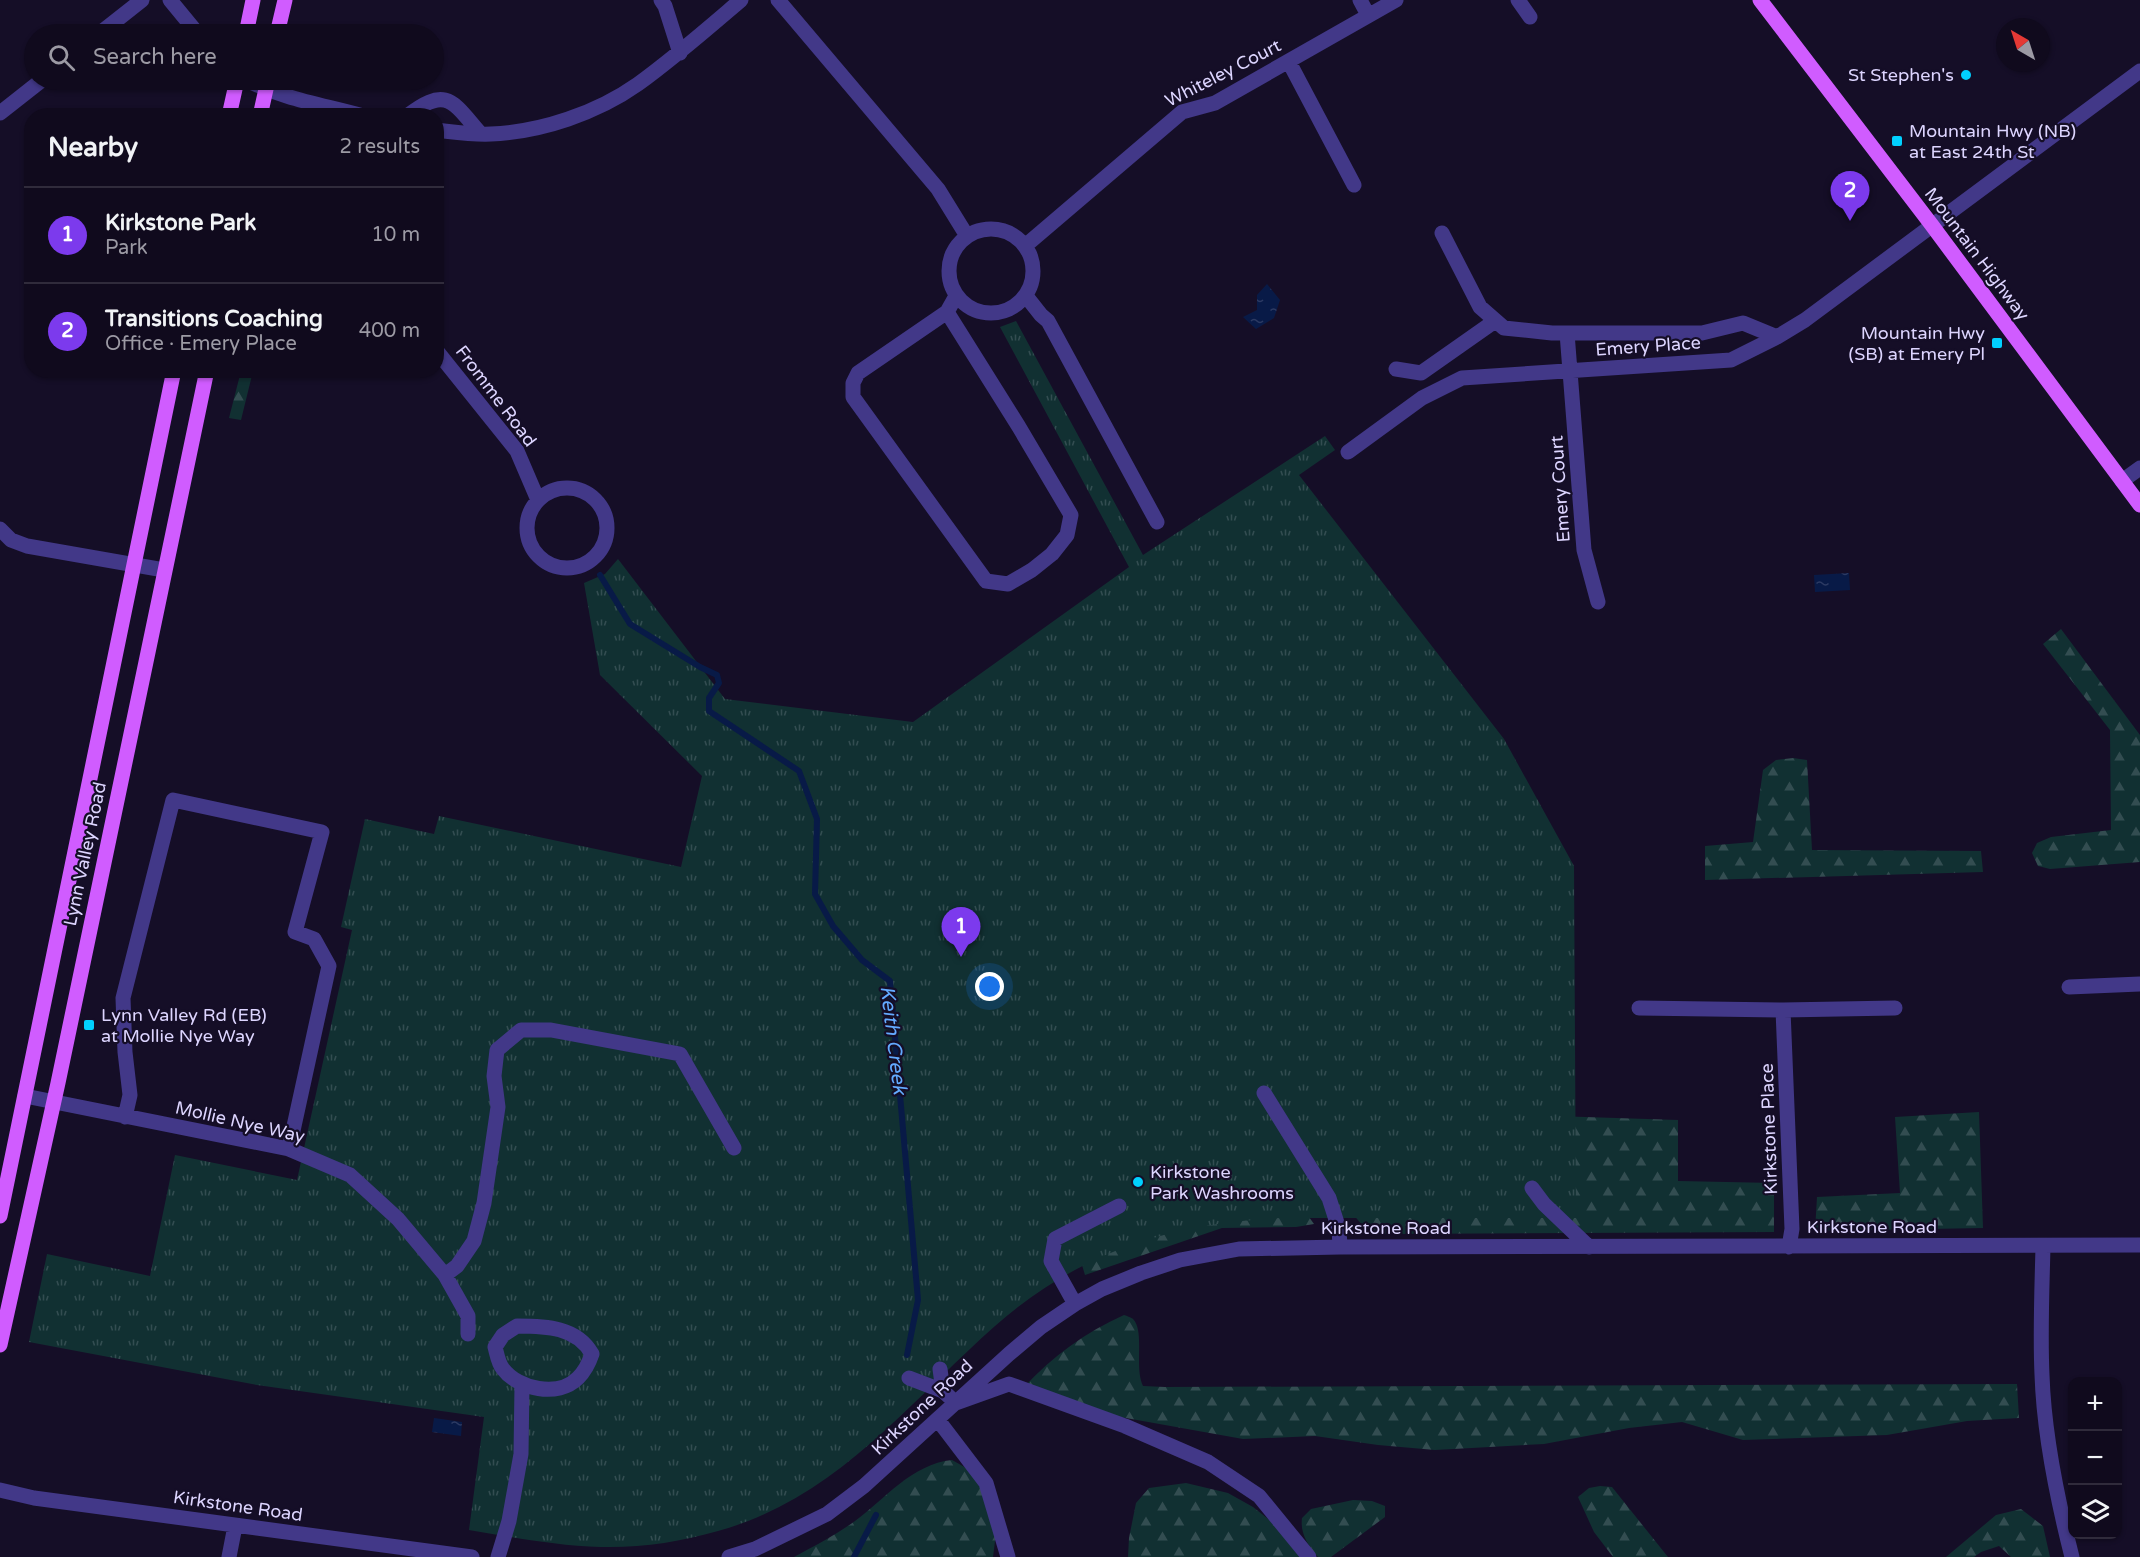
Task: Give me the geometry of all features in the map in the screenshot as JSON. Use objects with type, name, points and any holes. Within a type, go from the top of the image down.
[{"type":"main road","points":[[248,24],[253,0]]},
{"type":"main road","points":[[279,24],[285,0]]},
{"type":"main road","name":"Mountain Highway","points":[[1760,0],[1931,224],[2140,505]]},
{"type":"main road","points":[[231,108],[235,90]]},
{"type":"main road","points":[[262,108],[266,90]]},
{"type":"main road","name":"Lynn Valley Road","points":[[0,1215],[172,378]]},
{"type":"main road","name":"Lynn Valley Road","points":[[0,1346],[54,1101],[205,378]]},
{"type":"street","points":[[112,24],[142,0]]},
{"type":"street","points":[[170,0],[190,24]]},
{"type":"street","points":[[661,0],[680,52]]},
{"type":"street","points":[[444,131],[480,133],[516,131],[543,125],[596,107],[636,85],[680,52],[741,0]]},
{"type":"street","points":[[778,0],[938,189],[967,236]]},
{"type":"street","points":[[1360,0],[1368,15]]},
{"type":"street","name":"Whiteley Court","points":[[1025,246],[1182,112],[1215,103],[1396,0]]},
{"type":"street","points":[[1518,0],[1530,17]]},
{"type":"street","points":[[1288,62],[1354,185]]},
{"type":"street","name":"Emery Place","points":[[1348,453],[1422,398],[1462,378],[1731,360],[1777,337],[1804,320],[2140,70]]},
{"type":"street","points":[[0,113],[29,90]]},
{"type":"street","points":[[285,90],[339,108]]},
{"type":"street","points":[[417,108],[432,100],[445,98],[454,104],[480,133]]},
{"type":"street","points":[[995,228],[1008,232],[1025,246],[1033,262],[1034,276],[1026,296],[1014,308],[998,313],[983,313],[969,308],[956,296],[950,282],[949,263],[956,247],[967,236],[995,228]]},
{"type":"street","points":[[1442,232],[1480,307],[1504,328],[1568,333],[1702,333],[1743,322],[1777,337]]},
{"type":"street","points":[[946,312],[1019,427],[1071,515],[1067,535],[1052,554],[1032,570],[1008,584],[986,580],[853,397],[853,383],[858,373],[946,312],[956,296]]},
{"type":"street","points":[[1026,296],[1048,321],[1157,522]]},
{"type":"street","points":[[1396,369],[1420,373],[1496,321]]},
{"type":"street","name":"Emery Court","points":[[1568,333],[1584,550],[1598,602]]},
{"type":"street","name":"Fromme Road","points":[[444,360],[517,451],[538,500]]},
{"type":"street","points":[[2122,481],[2140,468]]},
{"type":"street","points":[[556,489],[577,489],[595,499],[604,512],[607,526],[605,542],[598,555],[585,564],[557,567],[540,557],[528,540],[527,526],[530,513],[538,500],[556,489]]},
{"type":"street","points":[[0,529],[10,540],[27,546],[164,570]]},
{"type":"street","points":[[125,1117],[130,1095],[124,1052],[123,998],[173,800],[322,832],[295,932],[314,939],[329,966],[289,1149]]},
{"type":"street","points":[[2069,987],[2140,984]]},
{"type":"street","points":[[1639,1008],[1783,1010],[1895,1008]]},
{"type":"street","name":"Kirkstone Place","points":[[1783,1010],[1792,1229],[1789,1247]]},
{"type":"street","points":[[445,1275],[457,1266],[474,1241],[484,1203],[498,1107],[494,1076],[496,1050],[520,1030],[551,1030],[680,1054],[734,1148]]},
{"type":"street","points":[[1264,1094],[1329,1198],[1339,1229],[1340,1247]]},
{"type":"street","name":"Mollie Nye Way","points":[[25,1096],[289,1149],[350,1175],[398,1219],[445,1275],[468,1316],[468,1334]]},
{"type":"street","points":[[1532,1188],[1544,1204],[1589,1247]]},
{"type":"street","points":[[1075,1304],[1052,1261],[1055,1239],[1119,1206]]},
{"type":"street","name":"Kirkstone Road","points":[[729,1557],[755,1549],[827,1514],[864,1486],[1009,1354],[1075,1304],[1102,1289],[1180,1260],[1239,1249],[1340,1247],[2140,1245]]},
{"type":"street","points":[[2043,1246],[2042,1376],[2045,1419],[2063,1523],[2072,1557]]},
{"type":"street","points":[[517,1326],[537,1326],[575,1334],[586,1343],[592,1354],[586,1369],[577,1380],[565,1386],[550,1389],[522,1385],[501,1367],[495,1347],[503,1335],[517,1326]]},
{"type":"street","points":[[940,1369],[943,1391]]},
{"type":"street","points":[[909,1378],[943,1391],[956,1403],[1009,1384],[1125,1426],[1208,1462],[1259,1496],[1309,1557]]},
{"type":"street","points":[[498,1557],[509,1521],[521,1454],[522,1385]]},
{"type":"street","points":[[938,1420],[986,1483],[1008,1557]]},
{"type":"street","name":"Kirkstone Road","points":[[0,1490],[34,1498],[472,1557]]},
{"type":"street","points":[[229,1557],[235,1526]]},
{"type":"green space","points":[[1016,321],[1143,555],[1325,436],[1335,450],[1299,475],[1504,739],[1574,866],[1576,1218],[1281,1218],[1202,1227],[1128,1246],[1093,1261],[1027,1300],[995,1326],[868,1445],[835,1472],[799,1496],[760,1516],[718,1531],[645,1545],[601,1547],[567,1545],[469,1530],[484,1417],[257,1385],[29,1342],[47,1254],[150,1276],[175,1155],[297,1180],[352,930],[341,927],[365,819],[434,834],[439,816],[681,867],[702,776],[600,675],[584,583],[605,574],[618,559],[725,699],[913,722],[1129,567],[1000,327]]},
{"type":"green space","points":[[239,378],[251,378],[241,420],[229,418]]},
{"type":"green space","points":[[2061,629],[2140,735],[2140,862],[2050,869],[2038,866],[2032,853],[2037,843],[2051,837],[2111,830],[2110,730],[2043,644]]},
{"type":"green space","points":[[1793,758],[1807,760],[1812,850],[1981,851],[1983,872],[1705,880],[1705,846],[1753,842],[1763,770],[1776,760]]},
{"type":"green space","points":[[1979,1112],[1983,1228],[1815,1231],[1817,1197],[1900,1193],[1895,1117]]},
{"type":"green space","points":[[1554,1116],[1678,1120],[1678,1181],[1774,1183],[1774,1232],[1385,1234],[1367,1228],[1354,1215]]},
{"type":"green space","points":[[1276,1171],[1314,1224],[1296,1227],[1222,1228],[1085,1275],[1082,1265]]},
{"type":"green space","points":[[1124,1315],[1133,1319],[1137,1325],[1139,1370],[1143,1386],[2017,1384],[2019,1418],[1967,1421],[1887,1435],[1743,1440],[1682,1422],[1629,1428],[1544,1444],[1435,1450],[1315,1436],[1243,1439],[1126,1418],[1073,1413],[1024,1387],[1071,1346],[1096,1329]]},
{"type":"green space","points":[[952,1460],[968,1469],[987,1486],[996,1533],[993,1557],[794,1557],[848,1526],[912,1475],[924,1468]]},
{"type":"green space","points":[[1186,1483],[1228,1493],[1253,1507],[1291,1537],[1302,1557],[1128,1557],[1136,1503],[1149,1488]]},
{"type":"green space","points":[[1612,1487],[1668,1557],[1613,1557],[1594,1532],[1578,1497],[1589,1488]]},
{"type":"green space","points":[[1353,1500],[1372,1501],[1385,1506],[1385,1517],[1331,1557],[1318,1557],[1306,1539],[1302,1529],[1302,1518],[1311,1509]]},
{"type":"green space","points":[[2021,1509],[2043,1526],[2050,1557],[2011,1557],[1999,1546],[1974,1557],[1946,1557],[1996,1515]]},
{"type":"water","points":[[1267,284],[1280,300],[1274,318],[1256,329],[1243,317],[1257,310],[1257,295]]},
{"type":"water","points":[[1849,573],[1850,590],[1815,592],[1814,575]]},
{"type":"water","points":[[434,1418],[462,1422],[461,1436],[432,1432]]},
{"type":"waterway","name":"Keith Creek","points":[[600,575],[630,624],[717,675],[719,683],[709,698],[709,711],[799,771],[817,819],[815,894],[833,926],[862,960],[890,981],[918,1300],[907,1355]]},
{"type":"waterway","name":"Keith Creek","points":[[854,1557],[876,1515]]},
{"type":"place","name":"St Stephen's","points":[[1966,75]]},
{"type":"place","name":"Mountain Hwy (NB) at East 24th St","points":[[1897,141]]},
{"type":"place","name":"Transitions Coaching","points":[[1850,221]]},
{"type":"place","name":"Mountain Hwy (SB) at Emery Pl","points":[[1997,343]]},
{"type":"place","name":"Kirkstone Park","points":[[961,957]]},
{"type":"place","name":"Lynn Valley Rd (EB) at Mollie Nye Way","points":[[89,1025]]},
{"type":"place","name":"Kirkstone Park Washrooms","points":[[1138,1182]]}]
